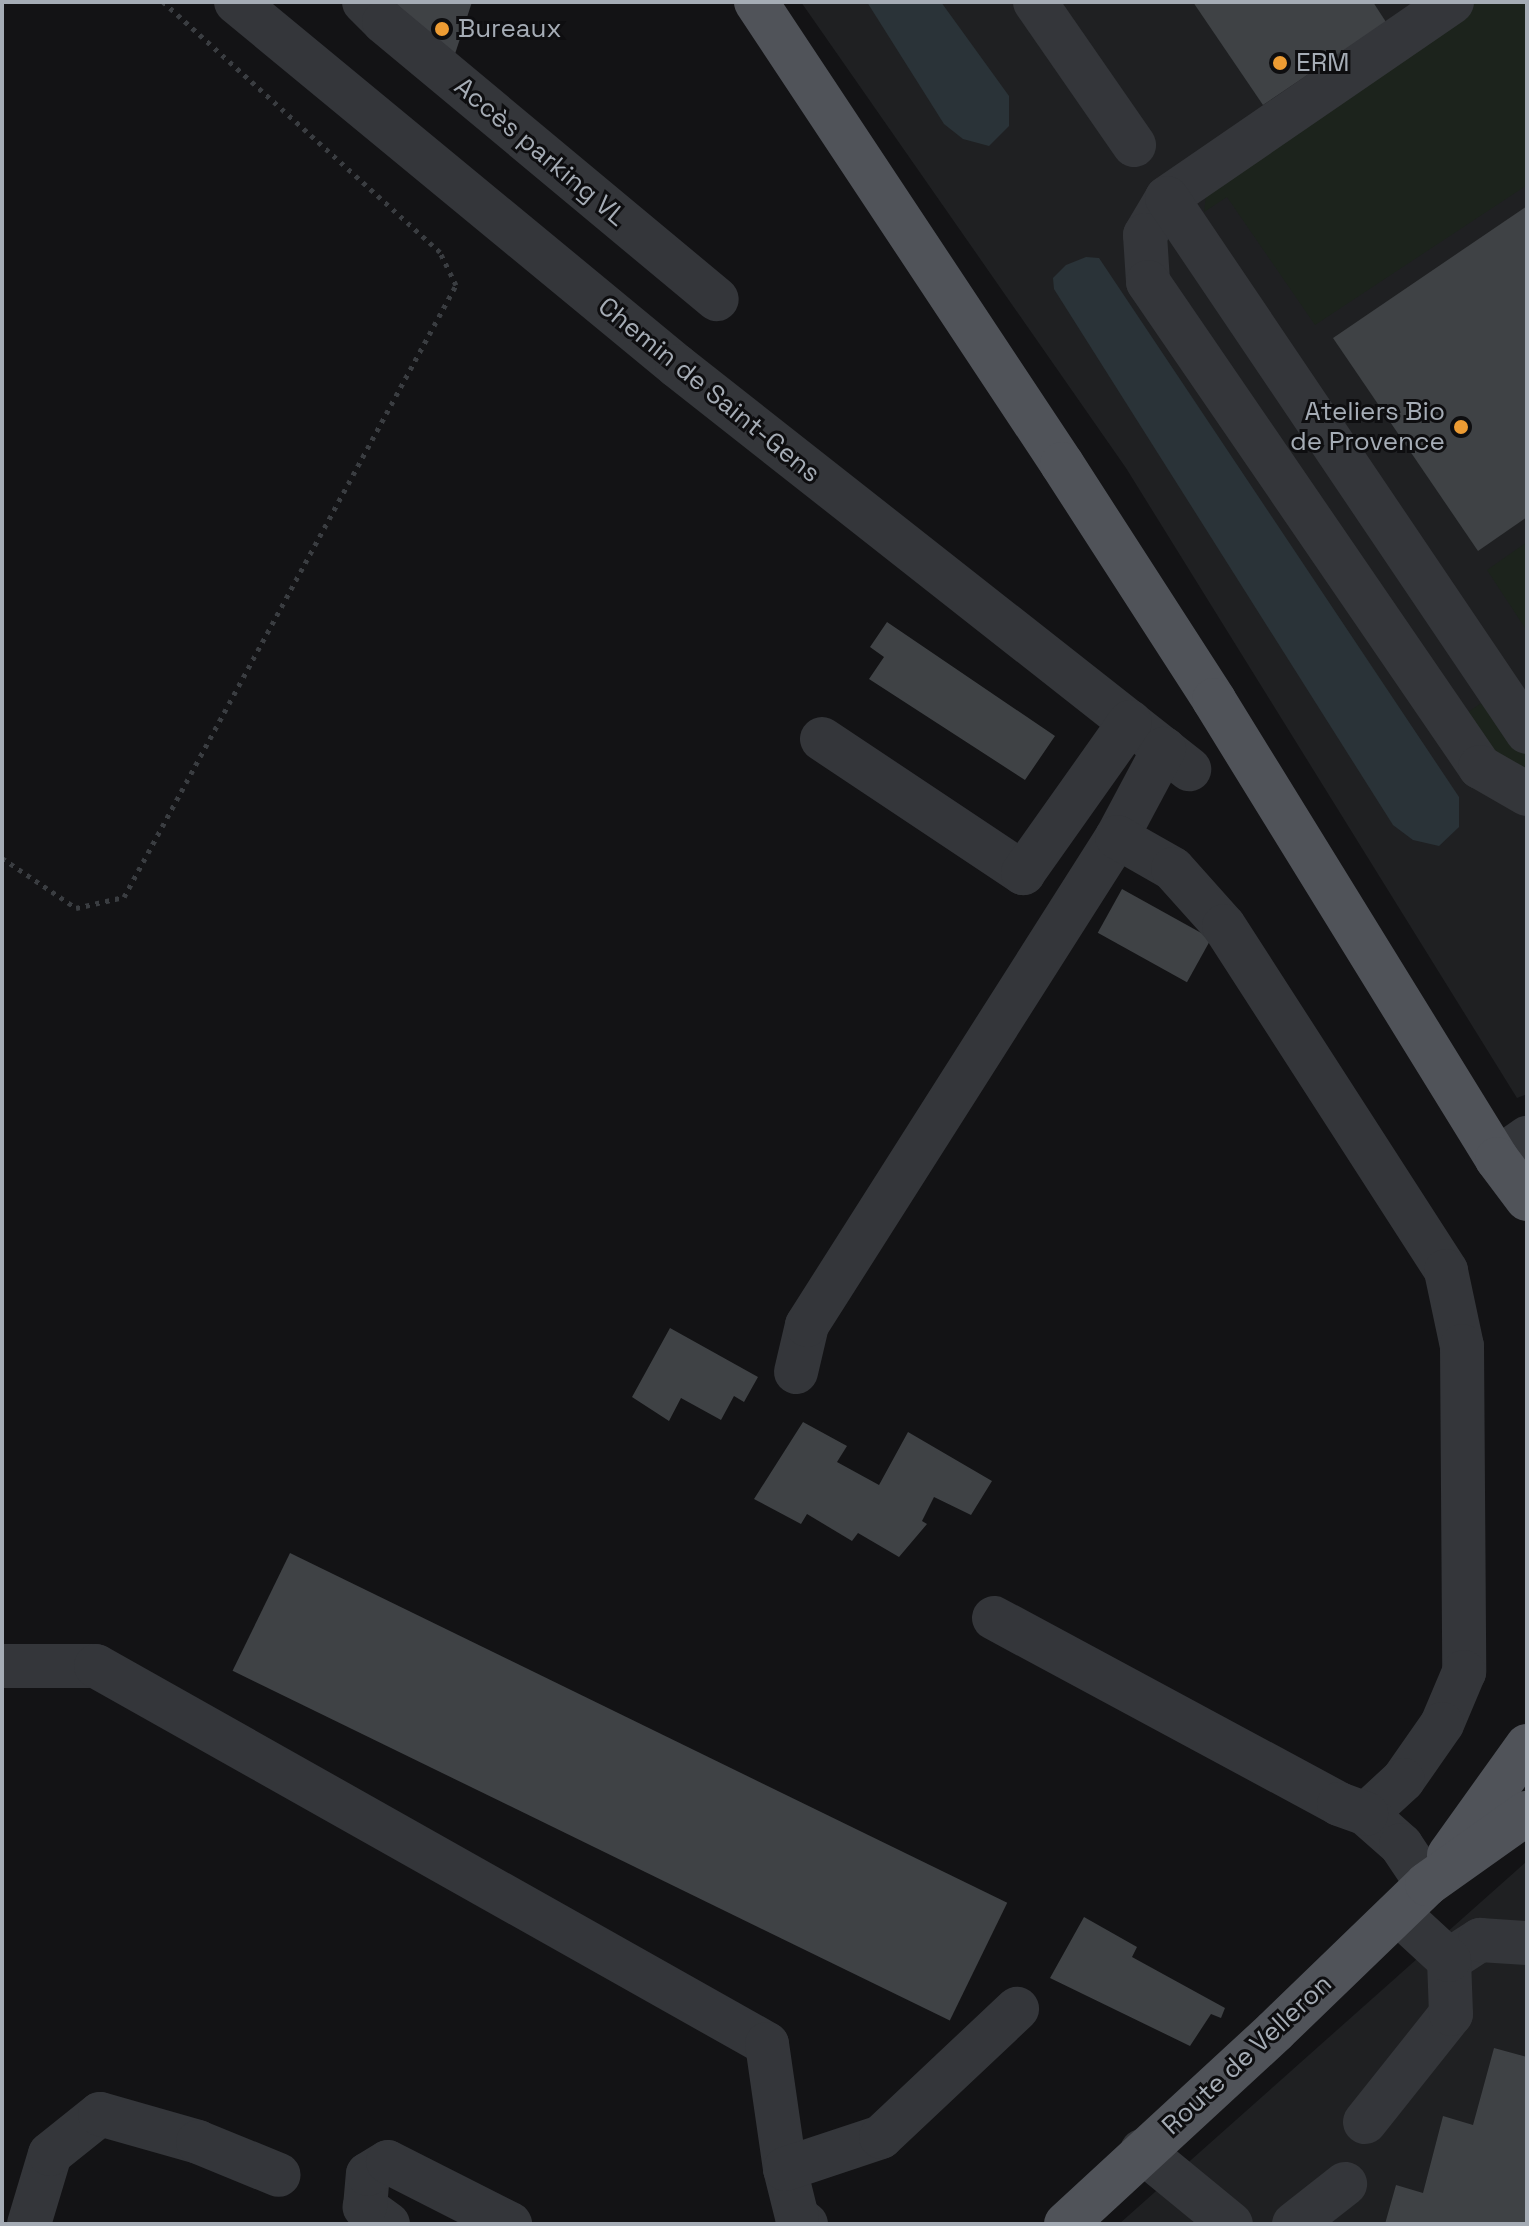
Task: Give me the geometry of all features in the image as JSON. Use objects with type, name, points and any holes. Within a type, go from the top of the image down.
[{"type":"main road","points":[[756,2],[1181,647],[1515,1169],[1527,1225]]},
{"type":"main road","name":"Route de Velleron","points":[[1412,1899],[1527,1746]]},
{"type":"main road","name":"Route de Velleron","points":[[1066,2224],[1275,2031],[1412,1899],[1527,1813]]},
{"type":"street","name":"Chemin de Saint-Gens","points":[[236,2],[677,366],[1176,759],[1117,837]]},
{"type":"street","name":"Accès parking VL","points":[[364,2],[384,22],[717,299]]},
{"type":"street","points":[[1035,2],[1134,145]]},
{"type":"street","points":[[1452,2],[1167,198],[1145,235],[1148,282],[1480,767],[1527,794]]},
{"type":"street","points":[[1167,198],[1527,732]]},
{"type":"street","points":[[822,739],[1023,873],[1130,722]]},
{"type":"street","points":[[796,1372],[807,1325],[1117,837],[1173,869],[1224,926],[1446,1271],[1462,1346],[1464,1672],[1442,1724],[1403,1780],[1366,1814]]},
{"type":"street","points":[[994,1618],[1339,1804],[1366,1814],[1401,1845],[1412,1899],[1449,1960],[1451,2014],[1365,2122]]},
{"type":"street","points":[[2,1666],[96,1666],[767,2044],[785,2169],[797,2217],[806,2224]]},
{"type":"street","points":[[1449,1960],[1480,1940],[1527,1943]]},
{"type":"street","points":[[785,2169],[881,2137],[1017,2009]]},
{"type":"street","points":[[29,2224],[50,2154],[100,2114],[198,2142],[279,2175]]},
{"type":"street","points":[[1142,2151],[1231,2224]]},
{"type":"street","points":[[388,2224],[365,2207],[368,2174],[388,2162],[510,2224]]},
{"type":"street","points":[[1294,2224],[1345,2184]]},
{"type":"path","points":[[2,858],[76,908],[124,897],[456,285],[440,252],[163,2]]},
{"type":"shaded area","points":[[801,2],[1527,2],[1527,1094],[1517,1098],[1126,468]]},
{"type":"shaded area","points":[[867,2],[941,2],[1009,96],[1009,126],[989,146],[963,139],[944,124]]},
{"type":"shaded area","points":[[1477,2],[1527,2],[1527,185],[1315,325],[1227,197],[1204,212],[1206,195],[1230,170]]},
{"type":"shaded area","points":[[1086,257],[1099,258],[1459,797],[1459,827],[1439,846],[1413,840],[1393,825],[1054,289],[1053,278],[1066,265]]},
{"type":"shaded area","points":[[1527,542],[1527,631],[1487,570]]},
{"type":"shaded area","points":[[1490,697],[1527,753],[1527,779],[1497,761],[1461,717]]},
{"type":"shaded area","points":[[1527,1861],[1527,2224],[1119,2224]]},
{"type":"building","name":"Bureaux","points":[[389,2],[472,2],[454,57]]},
{"type":"building","name":"ERM","points":[[1193,2],[1373,2],[1386,22],[1263,105]]},
{"type":"building","name":"Ateliers Bio de Provence","points":[[1527,206],[1527,517],[1478,551],[1333,338]]},
{"type":"building","points":[[887,622],[1055,736],[1025,780],[869,679],[884,657],[870,647]]},
{"type":"building","points":[[1122,889],[1211,938],[1187,982],[1098,933]]},
{"type":"building","points":[[670,1328],[758,1377],[744,1402],[734,1396],[721,1420],[681,1398],[669,1421],[632,1397]]},
{"type":"building","points":[[803,1422],[847,1446],[837,1462],[879,1485],[908,1432],[992,1481],[971,1515],[934,1497],[922,1521],[927,1524],[899,1557],[858,1533],[852,1541],[807,1514],[801,1524],[754,1499]]},
{"type":"building","points":[[290,1553],[1007,1903],[950,2021],[233,1671]]},
{"type":"building","points":[[1084,1917],[1137,1947],[1132,1957],[1225,2008],[1221,2018],[1211,2014],[1190,2046],[1050,1978]]},
{"type":"building","points":[[1494,2048],[1527,2057],[1527,2224],[1385,2224],[1396,2185],[1423,2193],[1443,2116],[1473,2125]]},
{"type":"place","name":"Bureaux","points":[[442,29]]},
{"type":"place","name":"ERM","points":[[1280,63]]},
{"type":"place","name":"Ateliers Bio de Provence","points":[[1461,427]]}]
